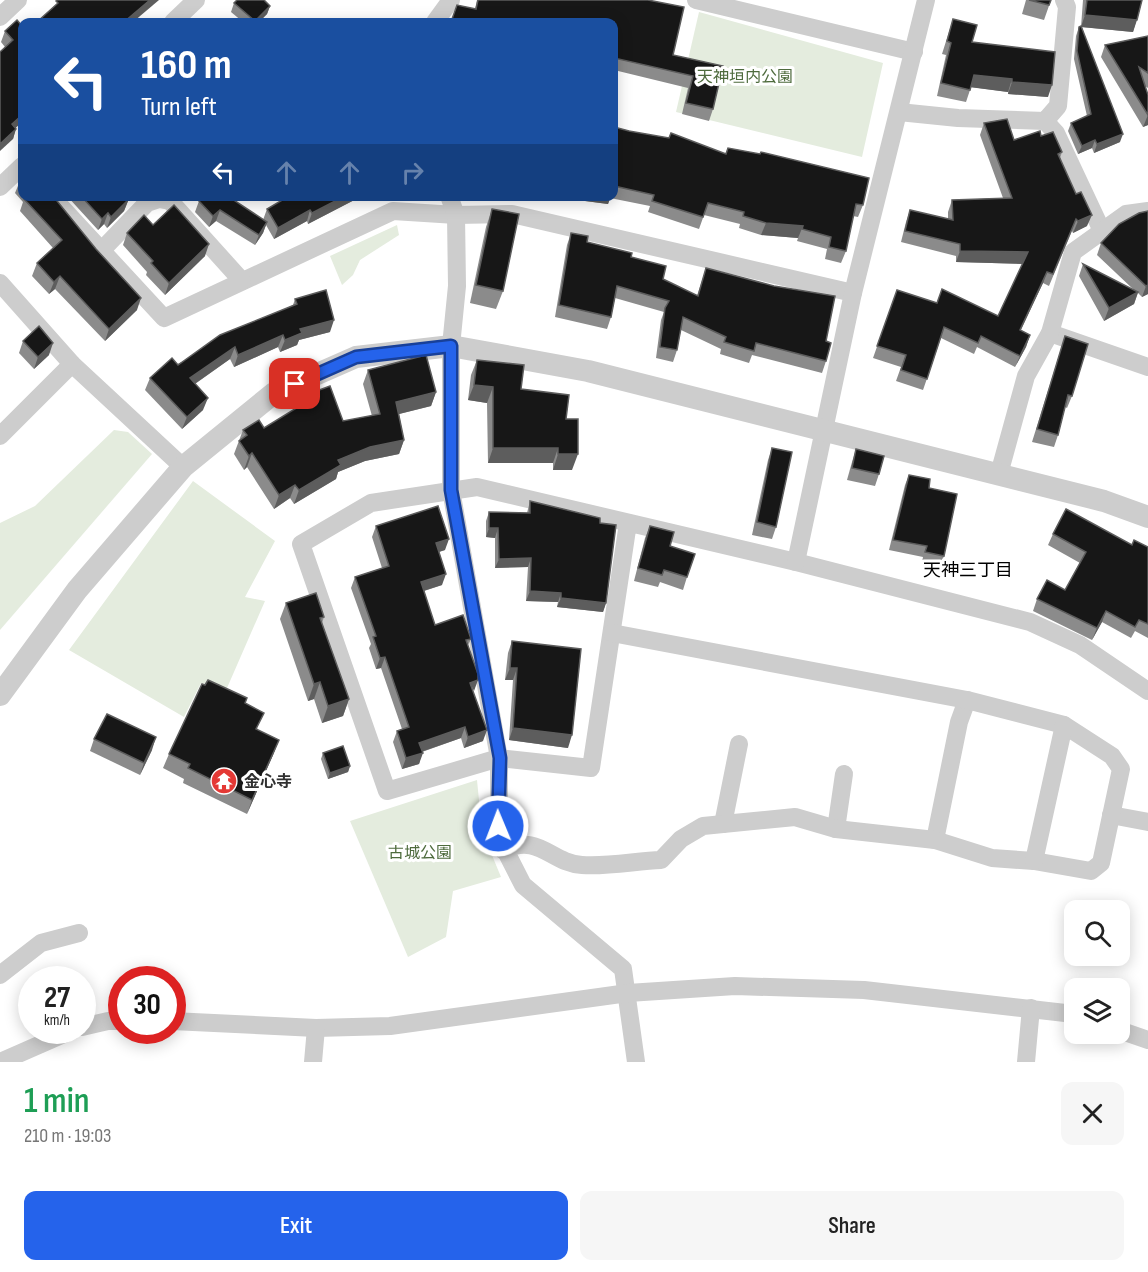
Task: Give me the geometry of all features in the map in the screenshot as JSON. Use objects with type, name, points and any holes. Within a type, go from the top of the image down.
[{"type":"street","points":[[0,17],[18,0]]},
{"type":"street","points":[[176,18],[196,0]]},
{"type":"street","points":[[438,18],[451,0]]},
{"type":"street","points":[[696,0],[914,52]]},
{"type":"street","points":[[796,562],[853,293],[926,0]]},
{"type":"street","points":[[1045,121],[1058,106],[1067,7],[1064,0]]},
{"type":"street","points":[[898,112],[958,118],[1045,121],[1056,133],[1102,231]]},
{"type":"street","points":[[0,187],[18,170]]},
{"type":"street","points":[[56,201],[164,318],[393,211],[456,215],[512,214],[853,293]]},
{"type":"street","points":[[101,251],[147,203],[153,201]]},
{"type":"street","points":[[170,201],[242,281]]},
{"type":"street","points":[[451,201],[456,215],[457,286],[451,346],[451,490],[500,758],[497,813],[503,850],[523,885],[623,969],[636,1062]]},
{"type":"street","points":[[999,474],[1026,376],[1050,333],[1072,252],[1126,214],[1148,211]]},
{"type":"street","points":[[0,283],[6,303],[183,467]]},
{"type":"street","points":[[1050,333],[1148,367]]},
{"type":"street","points":[[0,696],[77,590],[183,467],[274,393],[356,357],[451,346],[588,371],[1104,501],[1148,517]]},
{"type":"street","points":[[0,436],[72,364]]},
{"type":"street","points":[[628,523],[591,768],[500,758],[387,791],[301,544],[371,502],[451,490],[477,487],[796,562],[1030,622],[1080,645],[1148,690]]},
{"type":"street","points":[[503,850],[519,843],[532,845],[580,865],[661,860],[681,839],[703,826],[795,817],[837,829],[935,840],[992,858],[1034,861],[1091,871],[1101,863],[1120,769],[1112,756],[1064,725],[967,700],[612,633]]},
{"type":"street","points":[[935,840],[959,722],[967,700]]},
{"type":"street","points":[[1034,861],[1064,725]]},
{"type":"street","points":[[723,824],[739,744]]},
{"type":"street","points":[[837,829],[844,774]]},
{"type":"street","points":[[1111,815],[1148,822]]},
{"type":"street","points":[[0,975],[41,943],[79,933]]},
{"type":"street","points":[[186,1023],[316,1028],[390,1026],[628,993],[735,986],[864,990],[1064,1013]]},
{"type":"street","points":[[1026,1062],[1031,1008]]},
{"type":"street","points":[[313,1062],[316,1028]]},
{"type":"street","points":[[1130,1034],[1148,1040]]},
{"type":"street","points":[[0,1062],[41,1044]]},
{"type":"green space","name":"天神垣内公園","points":[[699,12],[883,63],[862,157],[676,112]]},
{"type":"green space","points":[[397,225],[399,235],[360,260],[353,275],[342,285],[330,256]]},
{"type":"green space","points":[[114,430],[128,432],[152,454],[0,630],[0,523],[35,506]]},
{"type":"green space","points":[[193,481],[275,541],[245,597],[265,601],[227,688],[201,683],[184,717],[69,650]]},
{"type":"green space","name":"古城公園","points":[[477,780],[482,831],[501,877],[453,891],[446,937],[408,957],[350,821]]},
{"type":"building","points":[[150,0],[129,18],[41,18],[58,3],[56,1]]},
{"type":"building","points":[[237,0],[264,0],[270,6],[258,18],[252,18],[234,3]]},
{"type":"building","points":[[478,0],[648,0],[684,7],[673,55],[723,66],[713,109],[686,103],[693,76],[618,59],[618,18],[452,18],[457,5],[476,9]]},
{"type":"building","points":[[1029,0],[1051,0],[1049,5]]},
{"type":"building","points":[[1087,0],[1142,0],[1137,20],[1085,15]]},
{"type":"building","points":[[953,19],[977,25],[972,42],[1055,52],[1052,85],[1012,82],[1012,79],[974,75],[970,90],[941,83],[951,43],[947,41]]},
{"type":"building","points":[[18,21],[18,119],[12,124],[16,129],[0,144],[0,52],[13,40],[5,31]]},
{"type":"building","points":[[1081,26],[1123,134],[1097,144],[1095,140],[1082,146],[1071,123],[1091,114],[1077,51],[1079,27]]},
{"type":"building","points":[[1148,36],[1148,73],[1139,67],[1148,95],[1148,115],[1105,45]]},
{"type":"building","points":[[1007,119],[1014,140],[1040,131],[1041,136],[1053,132],[1062,152],[1058,154],[1076,194],[1081,192],[1092,215],[1078,221],[1076,219],[1053,274],[1047,272],[1020,330],[1030,335],[1020,356],[981,336],[978,343],[944,327],[927,379],[901,370],[906,355],[877,346],[897,290],[937,303],[942,289],[998,316],[1028,252],[960,251],[960,244],[905,231],[910,210],[953,220],[952,200],[1012,198],[984,123]]},
{"type":"building","points":[[618,128],[669,138],[671,133],[726,154],[728,148],[760,154],[761,152],[869,178],[863,205],[856,204],[846,251],[829,247],[831,237],[802,229],[803,226],[766,223],[743,216],[744,212],[708,203],[703,217],[652,201],[654,195],[618,187]]},
{"type":"building","points":[[26,201],[57,201],[96,249],[141,298],[109,329],[60,276],[54,282],[37,263],[62,240]]},
{"type":"building","points":[[86,201],[127,201],[111,217],[108,213],[102,219]]},
{"type":"building","points":[[199,201],[235,201],[267,222],[259,235],[220,210],[213,216]]},
{"type":"building","points":[[281,201],[335,201],[312,213],[310,210],[278,228],[267,209]]},
{"type":"building","points":[[174,205],[209,244],[169,283],[151,263],[153,261],[127,233],[144,215],[153,225]]},
{"type":"building","points":[[492,209],[519,214],[503,291],[476,285]]},
{"type":"building","points":[[1148,211],[1148,285],[1146,286],[1101,243],[1119,224],[1139,213]]},
{"type":"building","points":[[571,233],[588,236],[587,242],[632,253],[631,257],[666,266],[663,279],[698,296],[706,268],[774,286],[835,296],[826,341],[831,343],[826,361],[756,343],[754,351],[724,342],[726,337],[683,317],[677,350],[660,347],[665,308],[669,301],[617,286],[611,317],[559,305]]},
{"type":"building","points":[[1083,264],[1138,292],[1109,308]]},
{"type":"building","points":[[326,290],[334,320],[300,329],[302,333],[285,340],[283,335],[238,355],[235,347],[190,378],[208,398],[187,417],[150,378],[172,358],[178,365],[220,335],[297,304],[295,299]]},
{"type":"building","points":[[39,326],[53,343],[38,357],[23,341]]},
{"type":"building","points":[[1065,336],[1088,344],[1072,396],[1068,395],[1058,435],[1037,429]]},
{"type":"building","points":[[426,355],[436,392],[396,402],[404,440],[370,447],[338,460],[341,465],[299,490],[295,485],[279,495],[252,453],[249,456],[239,441],[247,435],[243,430],[259,420],[264,428],[308,401],[306,395],[330,386],[343,421],[380,414],[368,370]]},
{"type":"building","points":[[477,360],[524,365],[521,389],[569,395],[566,419],[578,419],[578,454],[558,454],[558,448],[493,448],[493,387],[474,385]]},
{"type":"building","points":[[772,448],[792,452],[776,527],[757,522]]},
{"type":"building","points":[[856,449],[884,456],[879,474],[852,468]]},
{"type":"building","points":[[909,475],[930,479],[929,488],[957,494],[944,556],[925,552],[927,546],[893,540]]},
{"type":"building","points":[[530,501],[600,518],[600,523],[616,525],[606,603],[561,598],[561,593],[530,591],[531,558],[499,559],[498,528],[489,528],[489,512],[530,513]]},
{"type":"building","points":[[438,506],[449,539],[436,543],[446,574],[421,582],[435,625],[463,615],[471,639],[466,640],[478,674],[478,680],[470,683],[487,730],[468,737],[465,727],[419,743],[423,753],[406,758],[397,731],[409,727],[385,657],[380,658],[373,637],[376,636],[355,577],[389,566],[376,526]]},
{"type":"building","points":[[1066,509],[1132,545],[1134,540],[1148,547],[1148,624],[1139,620],[1135,627],[1106,611],[1097,628],[1037,599],[1047,580],[1065,590],[1086,552],[1053,534]]},
{"type":"building","points":[[650,526],[674,532],[670,546],[695,554],[687,577],[664,570],[662,575],[638,568]]},
{"type":"building","points":[[316,593],[324,617],[320,618],[349,699],[328,706],[320,682],[314,684],[286,603]]},
{"type":"building","points":[[512,641],[581,649],[572,735],[513,728],[517,668],[510,668]]},
{"type":"building","points":[[208,680],[247,698],[245,703],[264,713],[256,729],[279,740],[252,800],[188,768],[190,764],[169,754],[202,684],[205,685]]},
{"type":"building","points":[[107,714],[156,737],[144,763],[94,739]]},
{"type":"building","points":[[343,746],[350,766],[330,773],[323,753]]},
{"type":"place","name":"金心寺","points":[[224,781]]},
{"type":"district","name":"天神三丁目","points":[[968,570]]},
{"type":"route","points":[[295,384],[356,357],[451,346],[451,490],[500,758],[498,826]]}]
